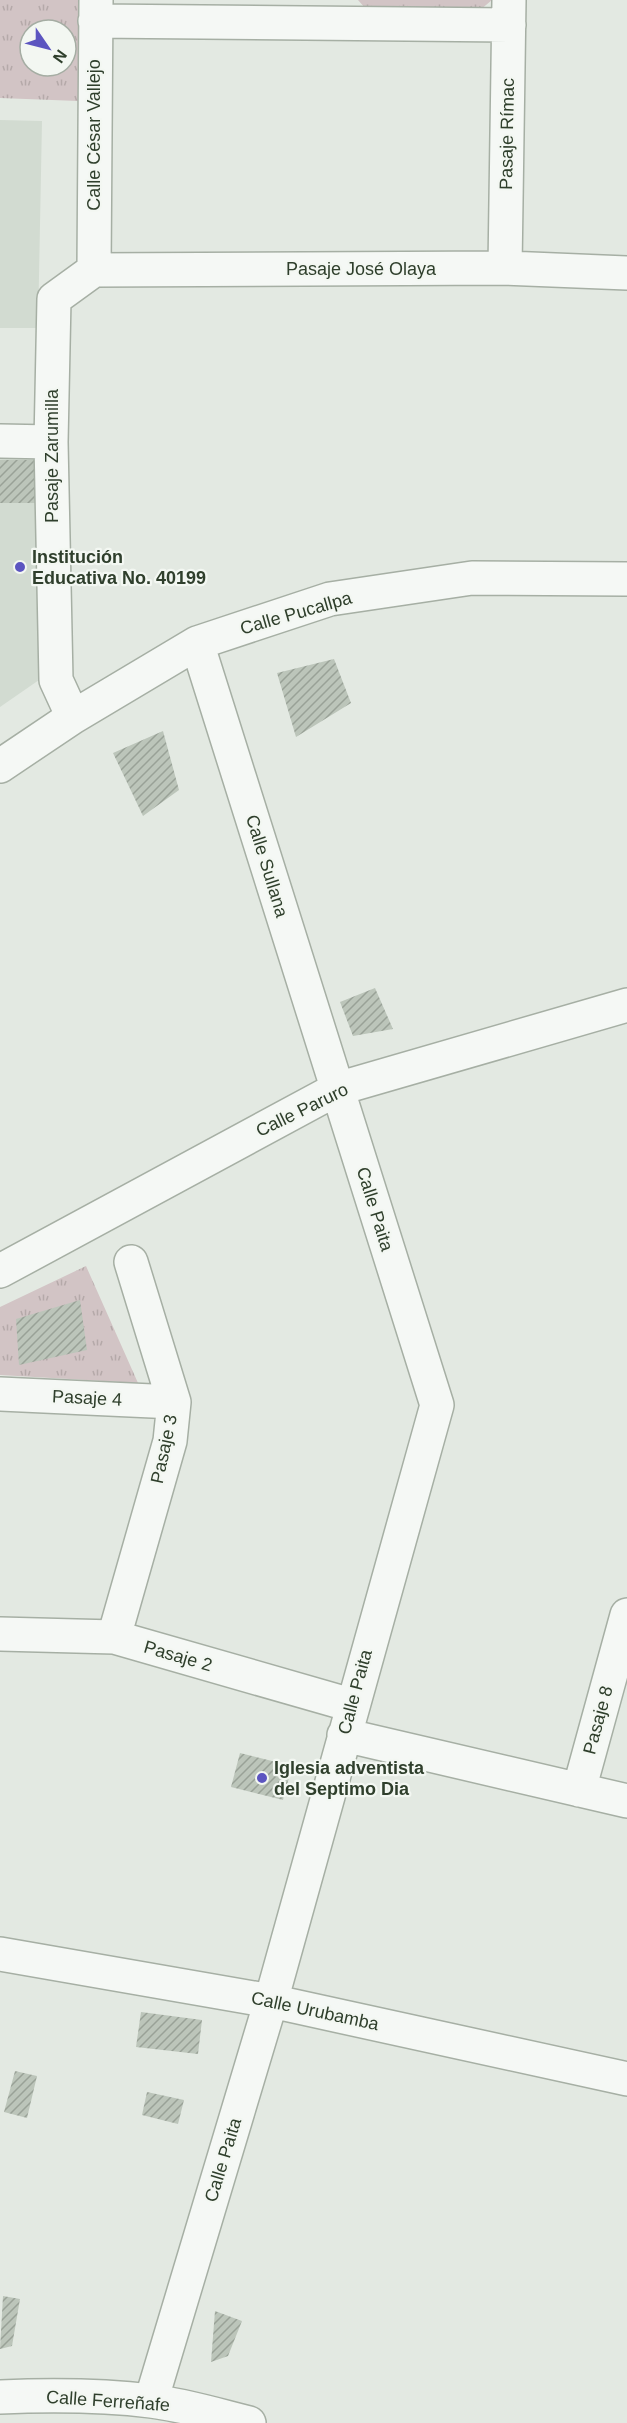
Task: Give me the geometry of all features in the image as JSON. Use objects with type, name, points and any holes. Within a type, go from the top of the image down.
[{"type":"street","points":[[96,10],[509,13]]},
{"type":"street","name":"Calle César Vallejo","points":[[94,270],[96,10]]},
{"type":"street","name":"Pasaje Rímac","points":[[506,268],[509,13]]},
{"type":"street","name":"Pasaje José Olaya","points":[[94,270],[506,268],[627,273]]},
{"type":"street","name":"Pasaje Zarumilla","points":[[73,717],[56,680],[51,442],[54,299],[94,270]]},
{"type":"street","points":[[0,441],[51,442]]},
{"type":"street","name":"Calle Pucallpa","points":[[0,766],[73,717],[197,643],[342,598],[472,579],[627,579]]},
{"type":"street","name":"Calle Sullana","points":[[197,643],[338,1089]]},
{"type":"street","name":"Calle Paruro","points":[[0,1270],[338,1089],[627,1005]]},
{"type":"street","name":"Calle Paita","points":[[151,2401],[271,2001],[437,1405],[338,1089]]},
{"type":"street","name":"Pasaje 3","points":[[114,1637],[170,1441],[174,1402],[131,1262]]},
{"type":"street","name":"Pasaje 4","points":[[0,1394],[174,1402]]},
{"type":"street","name":"Pasaje 8","points":[[579,1790],[627,1614]]},
{"type":"street","name":"Pasaje 2","points":[[0,1634],[114,1637],[348,1720],[579,1790],[627,1801]]},
{"type":"street","name":"Calle Urubamba","points":[[0,1954],[271,2001],[627,2079]]},
{"type":"street","name":"Calle Ferreñafe","points":[[0,2397],[50,2395],[151,2401],[188,2407],[249,2423]]},
{"type":"shaded area","points":[[0,120],[42,121],[38,328],[0,328]]},
{"type":"shaded area","name":"Institución Educativa No. 40199","points":[[0,453],[41,453],[39,680],[0,707]]},
{"type":"green space","points":[[0,0],[80,0],[78,101],[0,98]]},
{"type":"green space","points":[[358,0],[492,0],[474,15],[373,17]]},
{"type":"green space","points":[[86,1266],[138,1383],[0,1375],[0,1307]]},
{"type":"building","points":[[0,460],[37,460],[38,503],[0,503]]},
{"type":"building","points":[[334,659],[351,703],[296,737],[277,673]]},
{"type":"building","points":[[163,731],[179,790],[143,816],[113,753]]},
{"type":"building","points":[[375,988],[393,1029],[353,1036],[340,1002]]},
{"type":"building","points":[[80,1300],[87,1350],[19,1365],[16,1319]]},
{"type":"building","points":[[240,1753],[292,1766],[283,1800],[231,1787]]},
{"type":"building","points":[[141,2012],[202,2020],[198,2054],[136,2047]]},
{"type":"building","points":[[15,2071],[37,2076],[27,2118],[4,2112]]},
{"type":"building","points":[[147,2092],[184,2100],[178,2124],[142,2115]]},
{"type":"building","points":[[3,2296],[20,2299],[12,2346],[0,2349]]},
{"type":"building","points":[[215,2311],[242,2321],[228,2356],[211,2362]]},
{"type":"place","name":"Institución Educativa No. 40199","points":[[20,567]]},
{"type":"place","name":"Iglesia adventista del Septimo Dia","points":[[262,1778]]}]
